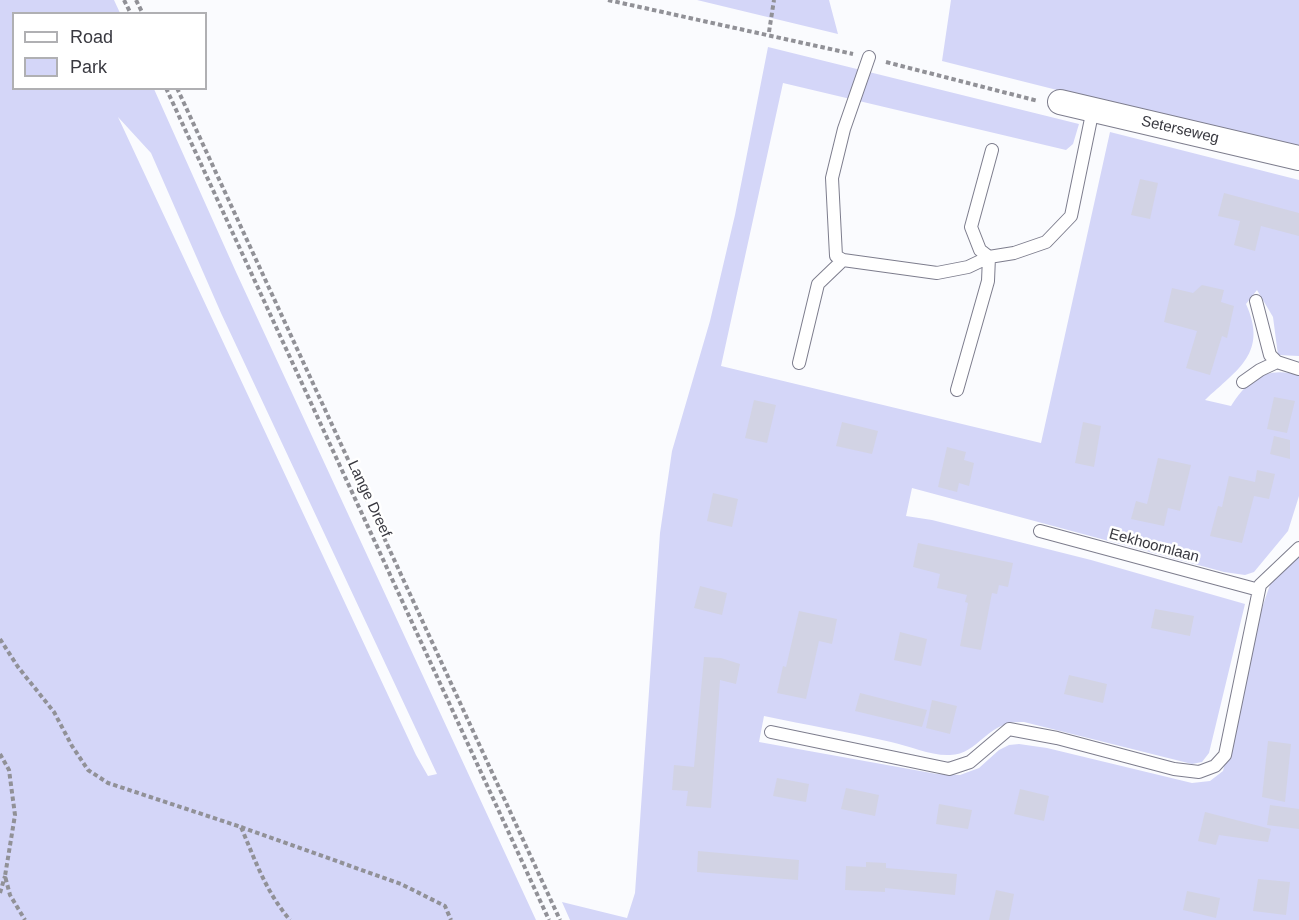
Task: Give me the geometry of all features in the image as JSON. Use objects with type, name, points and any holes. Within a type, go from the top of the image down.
[{"type":"street","name":"Seterseweg","points":[[1060,102],[1299,158]]},
{"type":"lane","points":[[869,57],[844,129],[832,178],[836,256],[843,260],[938,273],[968,267],[989,257],[1014,253],[1046,242],[1071,216],[1093,109]]},
{"type":"lane","points":[[989,257],[980,250],[971,227],[992,150]]},
{"type":"lane","points":[[957,390],[988,280],[989,257]]},
{"type":"lane","points":[[799,363],[818,284],[843,260]]},
{"type":"lane","points":[[1256,301],[1270,355],[1277,362],[1299,369]]},
{"type":"lane","points":[[1243,382],[1277,362]]},
{"type":"lane","name":"Eekhoornlaan","points":[[1041,531],[1259,590]]},
{"type":"lane","points":[[771,732],[949,769],[970,762],[1009,729],[1056,738],[1174,770],[1199,772],[1215,766],[1224,756],[1260,585],[1299,548]]},
{"type":"path","points":[[608,0],[869,57],[1032,101],[1060,102]]},
{"type":"path","points":[[770,32],[774,0]]},
{"type":"path","name":"Lange Dreef","points":[[167,90],[549,920]]},
{"type":"path","name":"Lange Dreef","points":[[178,90],[560,920]]},
{"type":"path","points":[[0,639],[18,667],[54,712],[88,770],[108,783],[401,884],[445,906],[451,920]]},
{"type":"path","points":[[0,754],[9,770],[15,815],[0,893]]},
{"type":"path","points":[[241,827],[266,886],[275,903],[290,920]]},
{"type":"path","points":[[5,876],[10,895],[25,920]]},
{"type":"green space","points":[[0,0],[114,0],[120,12],[12,12],[12,90],[154,90],[236,272],[536,920],[0,920]],"holes":[[[118,117],[151,153],[221,313],[437,774],[428,776],[416,755]]]},
{"type":"green space","points":[[697,0],[829,0],[838,34]]},
{"type":"green space","points":[[951,0],[1299,0],[1299,151],[942,61]]},
{"type":"green space","points":[[768,47],[1079,124],[1073,144],[1066,150],[783,83],[721,366],[1041,443],[1110,132],[1299,180],[1299,356],[1278,355],[1273,317],[1257,290],[1246,304],[1254,335],[1246,359],[1205,400],[1231,406],[1244,388],[1259,377],[1277,372],[1299,375],[1299,496],[1288,531],[1254,572],[1245,575],[1224,572],[912,488],[906,516],[932,520],[1091,560],[1245,604],[1209,753],[1202,762],[1192,764],[1024,722],[1001,726],[969,749],[950,755],[935,754],[875,738],[764,716],[759,742],[937,774],[960,775],[979,768],[999,750],[1009,745],[1019,744],[1047,748],[1192,783],[1210,781],[1223,771],[1262,608],[1273,576],[1299,550],[1299,920],[570,920],[562,902],[627,918],[635,893],[660,533],[672,451],[710,321],[735,215]]},
{"type":"building","points":[[1140,179],[1158,183],[1150,219],[1131,215]]},
{"type":"building","points":[[1224,193],[1299,213],[1299,236],[1261,226],[1255,251],[1234,245],[1240,221],[1218,216]]},
{"type":"building","points":[[1202,285],[1224,290],[1221,302],[1234,306],[1227,338],[1222,336],[1210,375],[1186,368],[1197,331],[1164,322],[1172,288],[1193,293]]},
{"type":"building","points":[[1274,397],[1295,401],[1287,433],[1267,429]]},
{"type":"building","points":[[754,400],[776,405],[767,443],[745,438]]},
{"type":"building","points":[[842,422],[878,431],[872,454],[836,446]]},
{"type":"building","points":[[1083,422],[1101,426],[1094,467],[1075,463]]},
{"type":"building","points":[[1274,436],[1290,440],[1290,459],[1270,454]]},
{"type":"building","points":[[947,447],[966,452],[964,460],[974,463],[969,486],[959,483],[957,492],[938,487]]},
{"type":"building","points":[[1158,458],[1191,465],[1180,511],[1168,508],[1164,526],[1131,519],[1136,501],[1147,504]]},
{"type":"building","points":[[1257,470],[1275,474],[1269,499],[1254,496],[1242,543],[1210,536],[1218,506],[1222,507],[1229,476],[1255,482]]},
{"type":"building","points":[[713,493],[738,499],[732,527],[707,521]]},
{"type":"building","points":[[918,543],[1013,563],[1008,587],[999,585],[997,594],[992,593],[981,650],[960,646],[968,603],[965,602],[967,595],[937,588],[940,574],[913,567]]},
{"type":"building","points":[[700,586],[727,593],[722,615],[694,608]]},
{"type":"building","points":[[1155,609],[1194,616],[1190,636],[1151,628]]},
{"type":"building","points":[[799,611],[837,619],[832,644],[819,641],[806,699],[777,693],[783,666],[786,667]]},
{"type":"building","points":[[900,632],[927,639],[921,666],[894,660]]},
{"type":"building","points":[[704,657],[721,658],[740,664],[736,684],[720,680],[711,808],[686,806],[688,791],[672,790],[674,765],[694,767]]},
{"type":"building","points":[[1069,675],[1107,684],[1103,703],[1064,694]]},
{"type":"building","points":[[860,693],[927,710],[922,727],[855,711]]},
{"type":"building","points":[[932,700],[957,706],[950,734],[926,728]]},
{"type":"building","points":[[1268,741],[1291,744],[1285,802],[1262,797]]},
{"type":"building","points":[[777,778],[809,784],[806,802],[773,796]]},
{"type":"building","points":[[846,788],[879,795],[875,816],[841,809]]},
{"type":"building","points":[[1020,789],[1049,796],[1044,821],[1014,814]]},
{"type":"building","points":[[939,804],[972,810],[968,829],[936,824]]},
{"type":"building","points":[[1270,805],[1299,809],[1299,829],[1267,825]]},
{"type":"building","points":[[1205,812],[1271,829],[1268,842],[1219,835],[1216,845],[1198,841]]},
{"type":"building","points":[[698,851],[799,860],[798,880],[697,872]]},
{"type":"building","points":[[866,862],[886,863],[886,868],[957,874],[955,895],[885,888],[885,892],[845,890],[846,866],[866,867]]},
{"type":"building","points":[[1258,879],[1290,882],[1286,915],[1253,911]]},
{"type":"building","points":[[996,890],[1014,894],[1009,920],[989,920]]},
{"type":"building","points":[[1187,891],[1220,898],[1216,918],[1183,910]]}]
